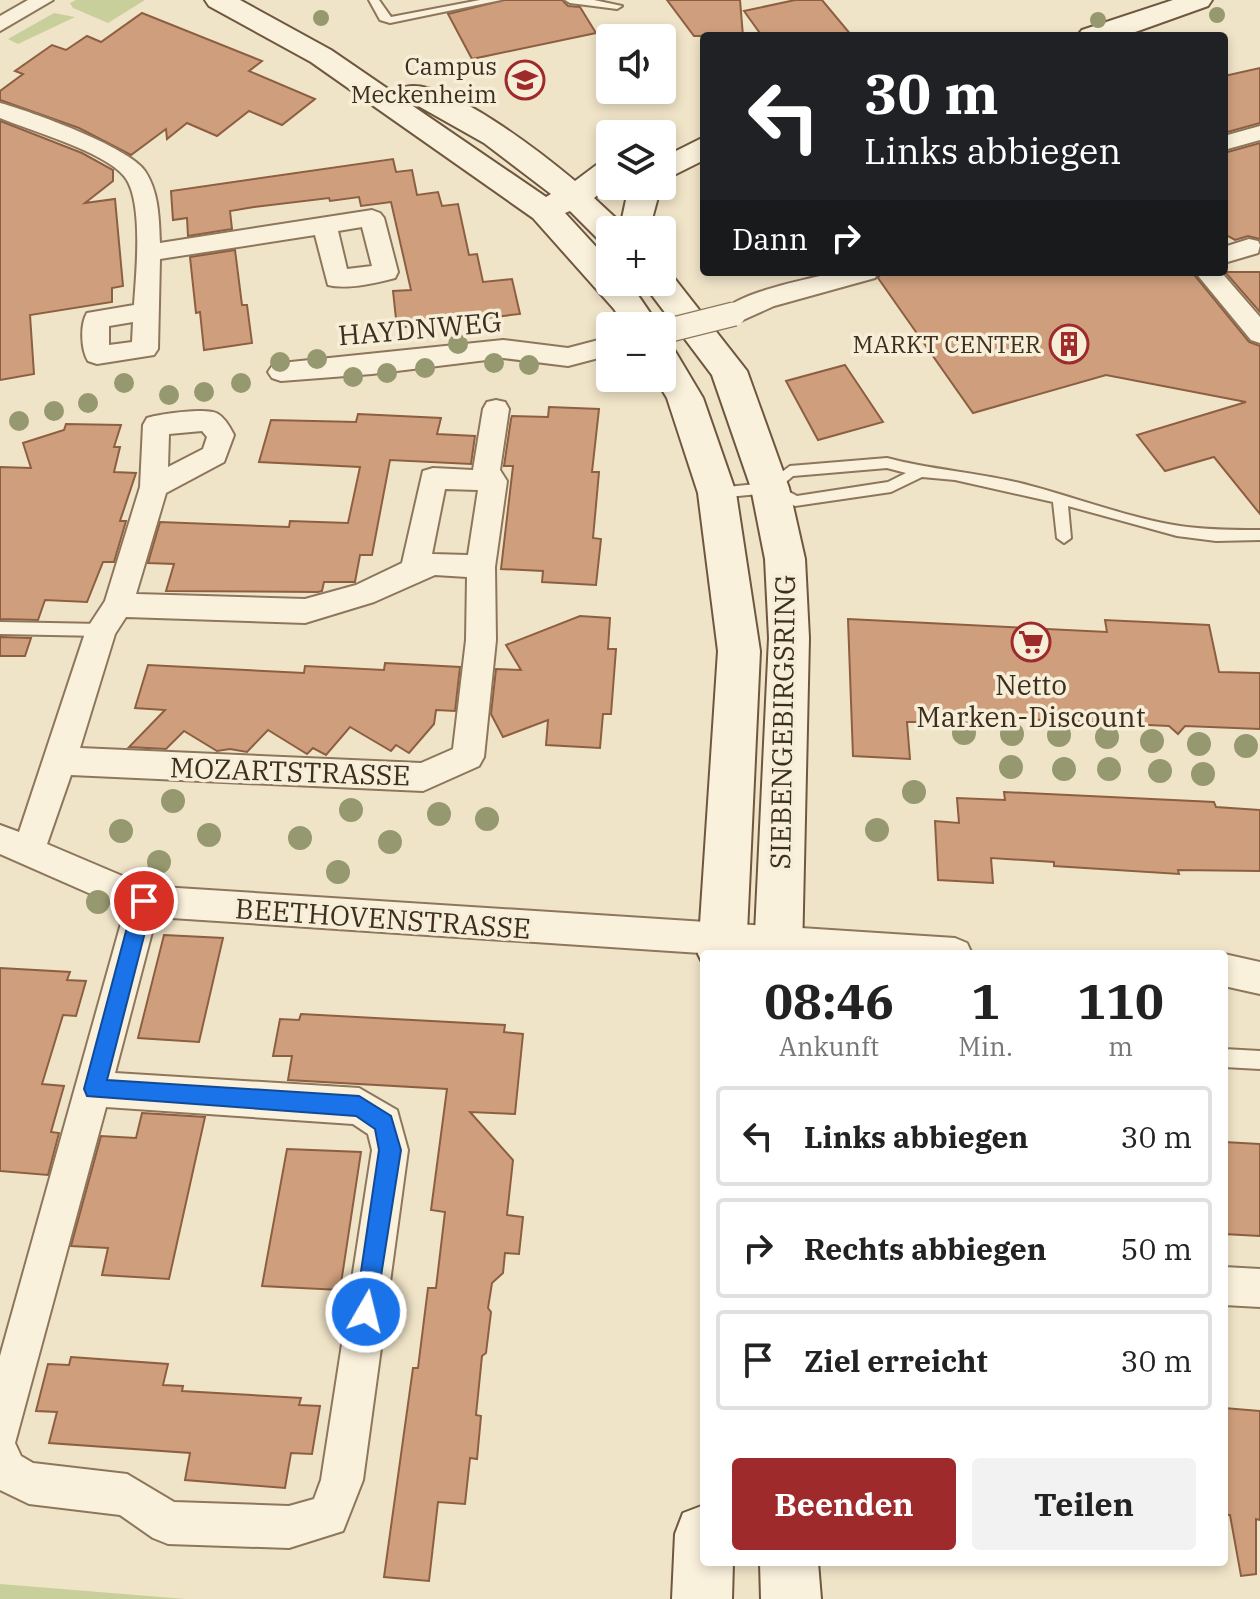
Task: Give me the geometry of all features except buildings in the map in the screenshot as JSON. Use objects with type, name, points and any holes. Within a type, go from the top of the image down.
[{"type":"street","points":[[0,25],[43,0]]},
{"type":"street","points":[[219,0],[321,56],[544,211],[634,312]]},
{"type":"street","points":[[1106,32],[1198,0]]},
{"type":"street","points":[[321,56],[433,101],[507,143],[575,196],[596,217]]},
{"type":"street","points":[[0,110],[107,154],[135,174],[146,210],[148,253],[145,312]]},
{"type":"street","points":[[1228,142],[1260,133]]},
{"type":"street","points":[[676,147],[700,141]]},
{"type":"street","points":[[676,163],[700,149]]},
{"type":"street","points":[[544,211],[575,196],[596,180]]},
{"type":"street","points":[[575,196],[596,191]]},
{"type":"street","points":[[148,253],[325,226]]},
{"type":"street","points":[[1228,254],[1249,247]]},
{"type":"street","points":[[676,328],[734,314],[765,300],[823,290],[856,276]]},
{"type":"street","points":[[1210,276],[1260,334]]},
{"type":"street","name":"SIEBENGEBIRGSRING","points":[[670,296],[729,371],[770,488],[785,559],[789,638],[778,948]]},
{"type":"street","name":"HAYDNWEG","points":[[281,372],[372,365],[503,349],[568,357],[596,350]]},
{"type":"street","name":"SIEBENGEBIRGSRING","points":[[676,383],[685,398],[717,493],[739,651],[722,947]]},
{"type":"street","name":"MOZARTSTRASSE","points":[[60,761],[423,777],[468,757],[481,640],[481,567],[493,481],[486,472],[496,409]]},
{"type":"street","points":[[415,569],[433,478],[493,481]]},
{"type":"street","points":[[14,845],[60,761],[101,630],[118,605],[154,487]]},
{"type":"street","points":[[118,605],[305,611],[364,594],[415,569],[435,564],[481,567]]},
{"type":"street","name":"BEETHOVENSTRASSE","points":[[14,845],[144,901],[722,947],[837,950]]},
{"type":"street","points":[[0,1429],[144,901]]},
{"type":"street","points":[[1228,971],[1260,978]]},
{"type":"street","points":[[0,1458],[6,1471],[29,1483],[127,1495],[168,1523],[289,1527],[328,1516],[342,1480],[390,1150],[384,1123],[359,1106],[94,1089]]},
{"type":"street","points":[[1228,1286],[1260,1288]]},
{"type":"street","points":[[702,1599],[703,1566]]},
{"type":"lane","points":[[374,0],[384,18],[390,20],[496,0]]},
{"type":"lane","points":[[570,0],[617,6]]},
{"type":"lane","points":[[770,488],[790,471],[887,463],[920,472],[988,480],[1177,531],[1216,536],[1260,535]]},
{"type":"lane","points":[[717,493],[770,488],[795,501],[891,487],[920,472]]},
{"type":"lane","points":[[1060,500],[1064,538]]},
{"type":"lane","points":[[0,628],[101,630]]},
{"type":"lane","points":[[1228,1058],[1260,1060]]},
{"type":"green space","points":[[76,0],[145,0],[108,23],[73,8],[70,3]]},
{"type":"green space","points":[[54,13],[75,17],[18,44],[8,39]]},
{"type":"green space","points":[[0,1584],[186,1599],[0,1599]]},
{"type":"place","name":"Campus Meckenheim","points":[[525,80]]},
{"type":"place","name":"MARKT CENTER","points":[[1069,344]]},
{"type":"place","name":"Netto Marken-Discount","points":[[1031,642]]},
{"type":"route","points":[[144,901],[94,1089],[359,1106],[384,1123],[390,1150],[366,1312]]}]
